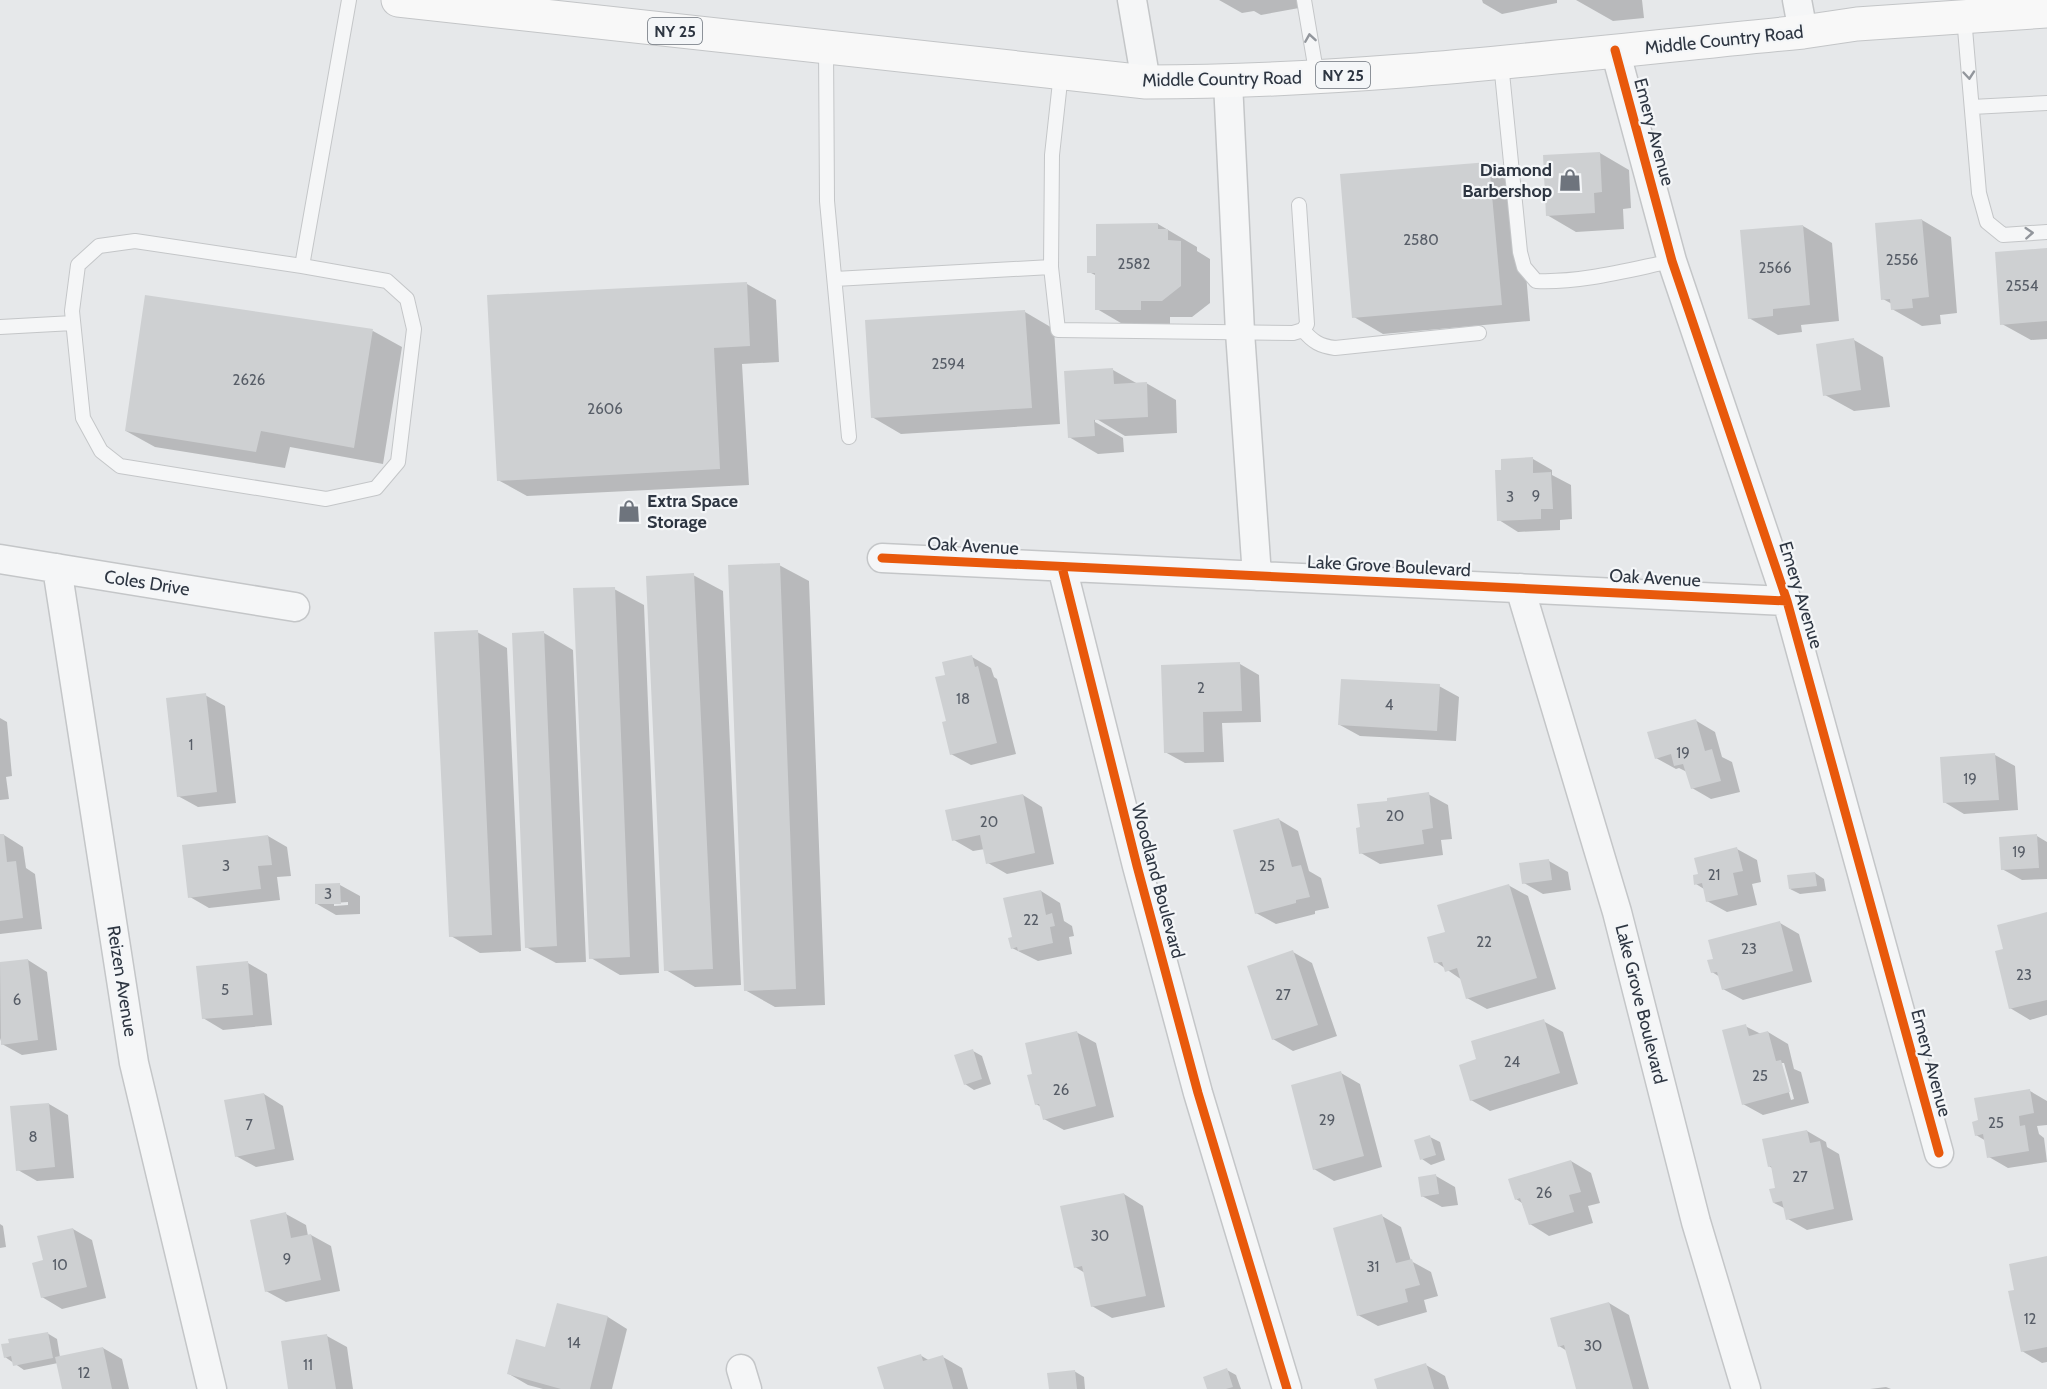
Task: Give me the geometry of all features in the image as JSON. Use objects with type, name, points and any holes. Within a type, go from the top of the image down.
[{"type":"main road","name":"Middle Country Road","points":[[398,0],[1146,82],[1228,82],[1501,63],[1803,32],[1857,24],[2047,11]]},
{"type":"street","points":[[1132,0],[1146,82]]},
{"type":"street","points":[[1797,0],[1803,32]]},
{"type":"street","name":"Emery Avenue","points":[[1615,50],[1672,261],[1787,602],[1939,1153]]},
{"type":"street","points":[[1062,567],[1257,576],[1240,332],[1228,82]]},
{"type":"street","name":"Oak Avenue","points":[[882,558],[1062,567]]},
{"type":"street","name":"Coles Drive","points":[[0,559],[295,607]]},
{"type":"street","name":"Woodland Boulevard","points":[[1062,567],[1137,866],[1198,1093],[1287,1389]]},
{"type":"street","name":"Reizen Avenue","points":[[57,568],[134,1063],[212,1389]]},
{"type":"street","name":"Lake Grove Boulevard","points":[[1257,576],[1520,588],[1617,912],[1696,1221],[1746,1389]]},
{"type":"street","name":"Oak Avenue","points":[[1520,588],[1787,602]]},
{"type":"lane","points":[[302,266],[349,0]]},
{"type":"lane","points":[[1304,0],[1317,76]]},
{"type":"lane","points":[[1964,17],[1979,193],[1988,222],[2003,235],[2047,232]]},
{"type":"lane","points":[[826,47],[827,201],[849,437]]},
{"type":"lane","points":[[1501,63],[1520,252],[1524,267],[1536,281],[1553,282],[1622,272],[1672,261]]},
{"type":"lane","points":[[1061,73],[1052,154],[1051,267],[1058,330],[1293,333],[1304,330],[1307,324],[1299,205]]},
{"type":"lane","points":[[1972,108],[2047,103]]},
{"type":"lane","points":[[135,241],[302,266],[387,281],[407,299],[414,329],[398,462],[376,488],[326,499],[120,466],[101,451],[83,418],[72,311],[78,265],[99,246],[135,241]]},
{"type":"lane","points":[[835,279],[1051,267]]},
{"type":"lane","points":[[0,327],[73,323]]},
{"type":"lane","points":[[1304,330],[1314,342],[1324,347],[1335,348],[1479,333]]},
{"type":"building","points":[[1600,152],[1602,192],[1594,193],[1595,213],[1546,216],[1543,155]]},
{"type":"building","points":[[1489,162],[1502,305],[1352,318],[1340,174]]},
{"type":"building","points":[[1922,219],[1929,297],[1912,299],[1913,308],[1891,310],[1890,299],[1881,300],[1875,223]]},
{"type":"building","points":[[1158,223],[1158,229],[1168,229],[1168,240],[1181,241],[1181,286],[1162,301],[1141,301],[1141,310],[1095,310],[1095,273],[1087,273],[1087,256],[1096,256],[1096,224]]},
{"type":"building","points":[[1803,225],[1810,305],[1773,309],[1773,316],[1748,319],[1740,230]]},
{"type":"building","points":[[2047,248],[2047,321],[2000,325],[1995,252]]},
{"type":"building","points":[[747,282],[750,346],[714,348],[720,469],[497,481],[487,295]]},
{"type":"building","points":[[145,295],[373,329],[354,448],[261,431],[256,452],[125,431]]},
{"type":"building","points":[[1025,310],[1032,408],[871,418],[865,320]]},
{"type":"building","points":[[1854,338],[1861,390],[1823,396],[1816,344]]},
{"type":"building","points":[[1113,368],[1114,384],[1147,382],[1148,417],[1094,420],[1095,436],[1068,438],[1064,371]]},
{"type":"building","points":[[1533,457],[1533,473],[1551,472],[1553,509],[1541,509],[1541,519],[1497,521],[1495,470],[1501,470],[1501,459]]},
{"type":"building","points":[[780,563],[796,989],[744,991],[728,565]]},
{"type":"building","points":[[694,573],[713,969],[664,971],[646,576]]},
{"type":"building","points":[[615,587],[630,957],[589,959],[573,588]]},
{"type":"building","points":[[478,630],[492,935],[449,937],[434,632]]},
{"type":"building","points":[[544,631],[557,946],[525,948],[512,633]]},
{"type":"building","points":[[972,655],[975,667],[978,666],[997,743],[950,755],[942,722],[946,721],[935,677],[945,675],[942,662]]},
{"type":"building","points":[[1240,662],[1242,711],[1203,712],[1204,752],[1164,753],[1161,665]]},
{"type":"building","points":[[1341,679],[1440,684],[1437,731],[1338,725]]},
{"type":"building","points":[[206,693],[217,792],[177,797],[166,698]]},
{"type":"building","points":[[1696,719],[1705,751],[1712,749],[1721,781],[1691,789],[1683,764],[1674,766],[1671,754],[1655,759],[1647,732]]},
{"type":"building","points":[[1995,753],[1999,800],[1943,803],[1940,757]]},
{"type":"building","points":[[1429,792],[1433,828],[1422,830],[1424,844],[1359,854],[1356,828],[1360,827],[1357,804],[1387,801],[1387,798]]},
{"type":"building","points":[[1023,794],[1035,853],[986,864],[980,835],[952,841],[945,810]]},
{"type":"building","points":[[1279,818],[1292,867],[1301,865],[1310,897],[1255,914],[1233,830]]},
{"type":"building","points":[[0,834],[4,834],[7,862],[16,861],[23,918],[0,921]]},
{"type":"building","points":[[2037,834],[2039,868],[2001,870],[1999,837]]},
{"type":"building","points":[[268,835],[272,865],[258,866],[261,889],[188,898],[182,845]]},
{"type":"building","points":[[1737,847],[1743,871],[1733,873],[1738,895],[1706,902],[1702,883],[1694,885],[1693,875],[1698,874],[1694,858]]},
{"type":"building","points":[[1549,859],[1552,880],[1522,884],[1519,863]]},
{"type":"building","points":[[1815,872],[1817,886],[1789,889],[1787,875]]},
{"type":"building","points":[[340,883],[341,904],[315,904],[315,884]]},
{"type":"building","points":[[1509,884],[1537,978],[1466,999],[1457,968],[1445,972],[1442,962],[1434,963],[1427,937],[1445,932],[1437,905]]},
{"type":"building","points":[[1041,890],[1046,915],[1052,913],[1055,926],[1050,927],[1053,943],[1018,951],[1017,947],[1011,949],[1008,938],[1012,937],[1003,898]]},
{"type":"building","points":[[2047,912],[2047,1000],[2009,1009],[1995,951],[2003,949],[1997,925]]},
{"type":"building","points":[[1780,921],[1793,971],[1722,990],[1717,972],[1711,973],[1707,960],[1713,959],[1708,940]]},
{"type":"building","points":[[1293,950],[1318,1025],[1272,1040],[1247,966]]},
{"type":"building","points":[[28,959],[38,1040],[1,1045],[0,962]]},
{"type":"building","points":[[248,961],[253,1015],[202,1019],[196,966]]},
{"type":"building","points":[[1544,1019],[1560,1073],[1470,1101],[1459,1065],[1476,1059],[1471,1041]]},
{"type":"building","points":[[1746,1024],[1749,1036],[1768,1031],[1776,1061],[1781,1060],[1790,1092],[1742,1105],[1722,1030]]},
{"type":"building","points":[[1077,1031],[1096,1106],[1043,1120],[1039,1104],[1035,1105],[1027,1075],[1032,1074],[1025,1043]]},
{"type":"building","points":[[973,1049],[982,1079],[964,1085],[954,1055]]},
{"type":"building","points":[[1341,1071],[1364,1156],[1313,1170],[1291,1085]]},
{"type":"building","points":[[2030,1089],[2034,1113],[2019,1116],[2020,1126],[2025,1125],[2029,1151],[1987,1158],[1983,1134],[1975,1136],[1972,1122],[1978,1120],[1974,1098]]},
{"type":"building","points":[[264,1093],[275,1149],[235,1157],[224,1100]]},
{"type":"building","points":[[49,1103],[55,1167],[16,1171],[10,1106]]},
{"type":"building","points":[[1807,1130],[1810,1143],[1820,1141],[1834,1209],[1786,1220],[1782,1201],[1773,1203],[1769,1189],[1775,1188],[1762,1139]]},
{"type":"building","points":[[1430,1135],[1436,1155],[1420,1160],[1414,1140]]},
{"type":"building","points":[[1571,1160],[1581,1192],[1569,1195],[1574,1212],[1529,1225],[1520,1198],[1515,1200],[1508,1179]]},
{"type":"building","points":[[1436,1174],[1439,1194],[1421,1197],[1418,1177]]},
{"type":"building","points":[[1124,1193],[1146,1296],[1091,1307],[1082,1266],[1074,1268],[1060,1206]]},
{"type":"building","points":[[286,1212],[291,1238],[311,1234],[321,1280],[265,1292],[250,1220]]},
{"type":"building","points":[[1382,1214],[1396,1263],[1412,1259],[1420,1285],[1405,1289],[1408,1302],[1357,1316],[1333,1228]]},
{"type":"building","points":[[73,1228],[87,1287],[41,1298],[32,1263],[43,1260],[37,1236]]},
{"type":"building","points":[[2047,1256],[2047,1347],[2021,1352],[2008,1291],[2014,1290],[2009,1264]]},
{"type":"building","points":[[1609,1302],[1633,1389],[1576,1389],[1564,1345],[1558,1347],[1550,1318]]},
{"type":"building","points":[[557,1303],[608,1316],[590,1389],[561,1389],[507,1374],[516,1339],[545,1347]]},
{"type":"building","points":[[48,1332],[53,1358],[13,1366],[11,1356],[4,1358],[1,1344],[9,1343],[8,1339]]},
{"type":"building","points":[[327,1334],[336,1389],[288,1389],[281,1341]]},
{"type":"building","points":[[103,1347],[112,1389],[62,1389],[55,1357]]},
{"type":"building","points":[[921,1354],[923,1361],[943,1355],[953,1389],[884,1389],[877,1367]]},
{"type":"building","points":[[1426,1363],[1434,1389],[1377,1389],[1374,1379]]},
{"type":"building","points":[[1227,1368],[1233,1387],[1207,1389],[1203,1377]]},
{"type":"building","points":[[1075,1370],[1077,1389],[1049,1389],[1047,1373]]},
{"type":"cycle path","points":[[1615,50],[1672,261],[1787,601],[1939,1153]]},
{"type":"cycle path","points":[[882,558],[1787,601]]},
{"type":"cycle path","points":[[1062,567],[1137,866],[1198,1093],[1287,1389]]},
{"type":"place","name":"Diamond Barbershop","points":[[1570,180]]},
{"type":"place","name":"Extra Space Storage","points":[[629,511]]}]
